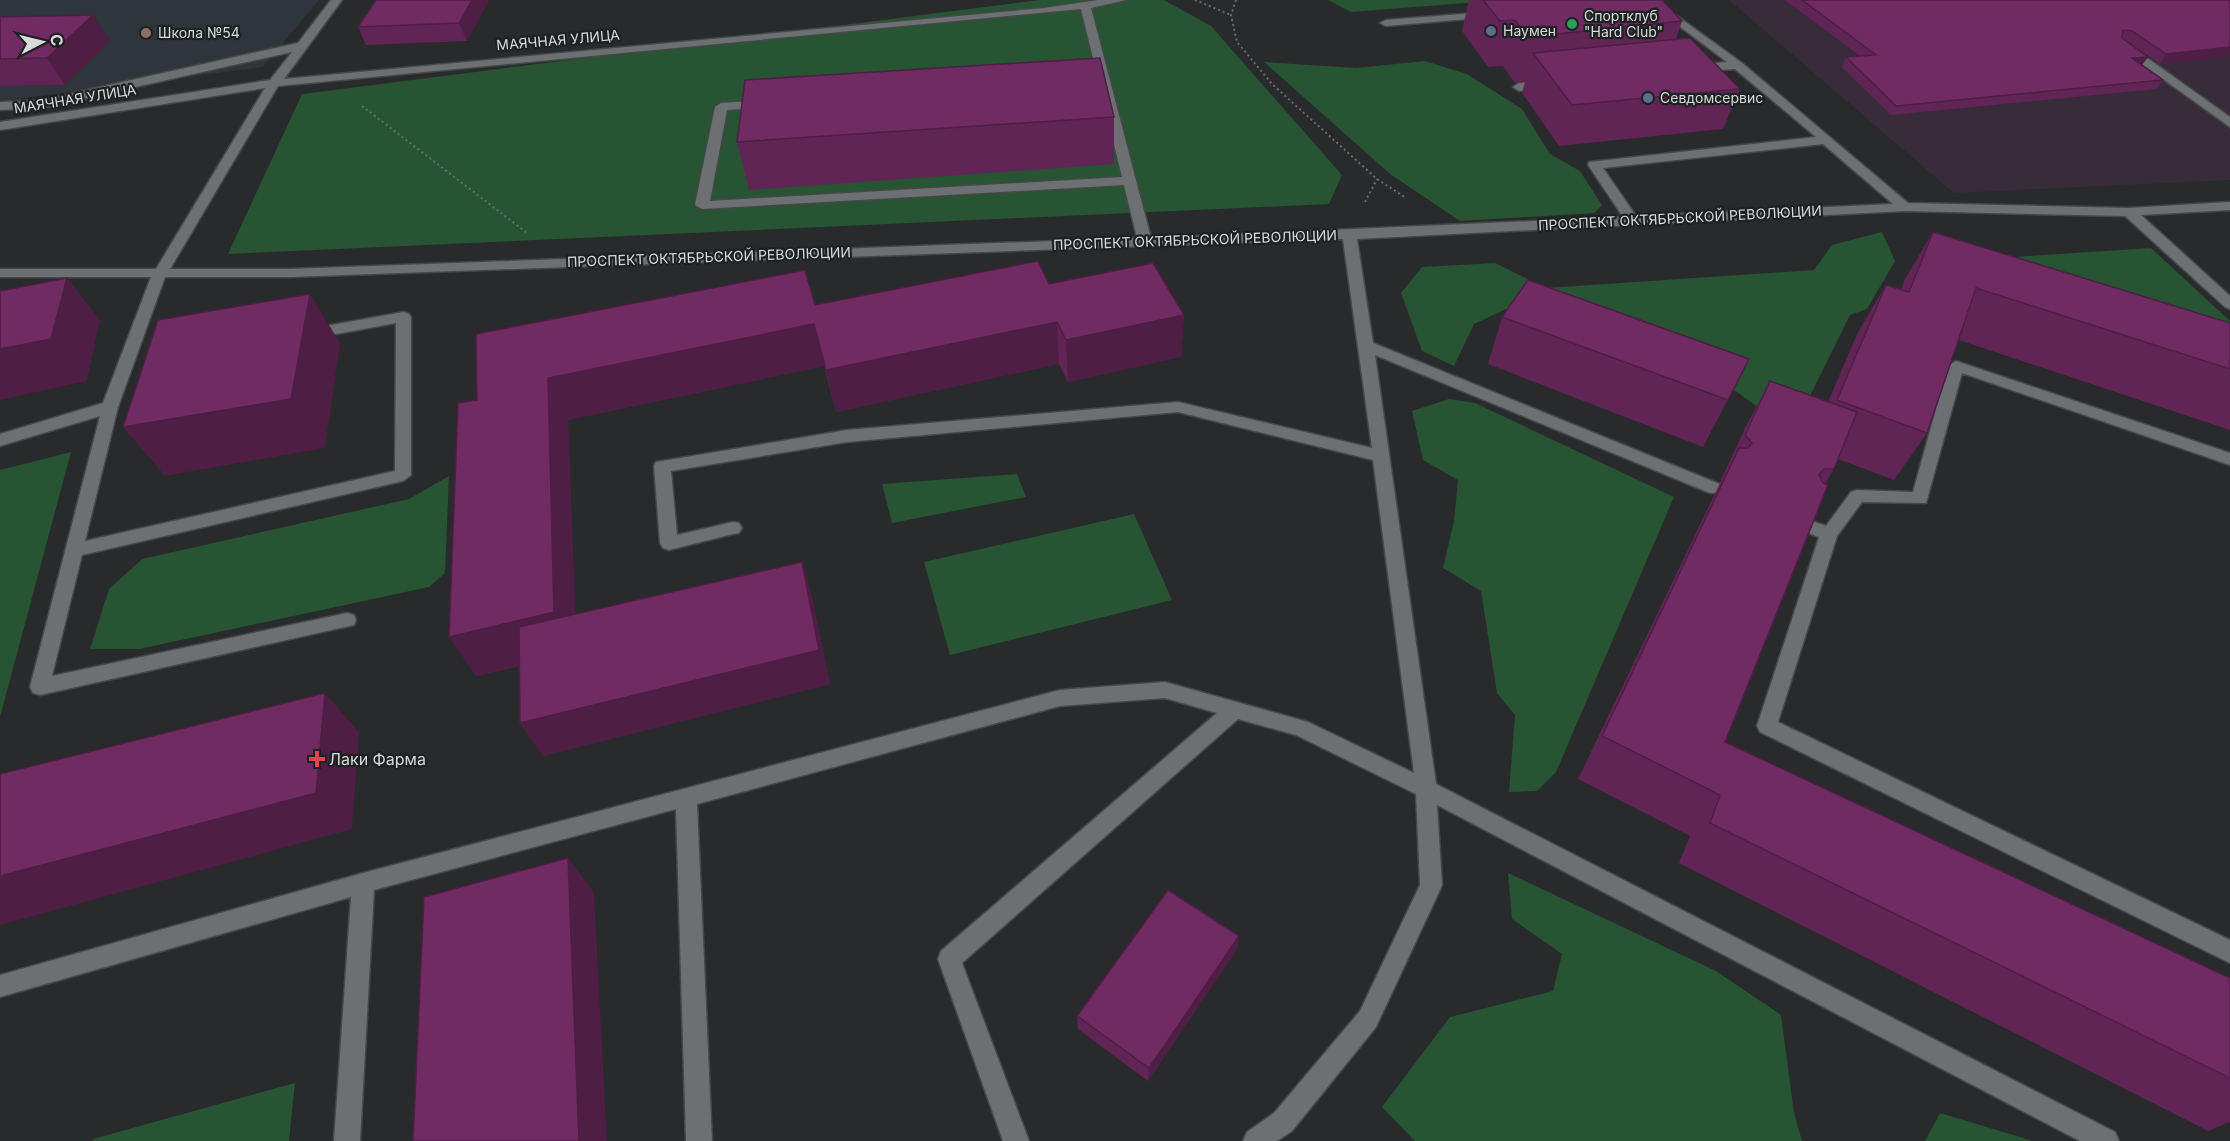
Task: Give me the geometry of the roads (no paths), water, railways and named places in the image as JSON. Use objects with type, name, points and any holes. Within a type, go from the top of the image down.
[{"type":"street","points":[[337,0],[274,83],[159,275],[110,407],[40,687],[347,620]]},
{"type":"street","name":"МАЯЧНАЯ УЛИЦА","points":[[0,126],[274,83],[1121,0]]},
{"type":"street","points":[[1654,2],[1738,65],[1905,207]]},
{"type":"street","points":[[1085,5],[1101,85],[1130,181],[1145,242]]},
{"type":"street","points":[[1386,23],[1503,14]]},
{"type":"street","points":[[2121,44],[2230,123]]},
{"type":"street","points":[[0,106],[42,104],[302,46]]},
{"type":"street","points":[[1680,70],[1738,65]]},
{"type":"street","points":[[1519,87],[1565,82]]},
{"type":"street","points":[[780,103],[721,107],[702,205],[1130,181]]},
{"type":"street","points":[[1632,220],[1594,165],[1827,140]]},
{"type":"street","name":"ПРОСПЕКТ ОКТЯБРЬСКОЙ РЕВОЛЮЦИИ","points":[[0,273],[159,275],[290,273],[564,261],[1349,235],[1905,207],[2128,212],[2230,206]]},
{"type":"street","points":[[2128,212],[2230,303]]},
{"type":"street","points":[[1256,1141],[1283,1122],[1368,1019],[1431,885],[1426,789],[1379,456],[1368,347],[1349,235]]},
{"type":"street","points":[[74,550],[403,475],[404,317],[288,338]]},
{"type":"street","points":[[1368,347],[1716,489]]},
{"type":"street","points":[[125,367],[148,363]]},
{"type":"street","points":[[2230,459],[1956,366],[1920,499],[1857,496],[1829,534],[1767,726],[2230,952]]},
{"type":"street","points":[[0,440],[110,407]]},
{"type":"street","points":[[733,528],[669,543],[662,466],[847,436],[1178,407],[1379,456]]},
{"type":"street","points":[[1801,523],[1829,534]]},
{"type":"street","points":[[0,986],[363,883],[1060,698],[1165,690],[1301,728],[1426,789],[2106,1141]]},
{"type":"street","points":[[1016,1141],[949,959],[1234,710]]},
{"type":"street","points":[[686,796],[699,1141]]},
{"type":"street","points":[[348,1141],[363,883]]},
{"type":"place","name":"Спортклуб \"Hard Club\"","points":[[1572,24]]},
{"type":"place","name":"Наумен","points":[[1491,31]]},
{"type":"place","name":"Школа №54","points":[[146,33]]},
{"type":"place","name":"Севдомсервис","points":[[1648,98]]},
{"type":"place","name":"Лаки Фарма","points":[[317,759]]}]
